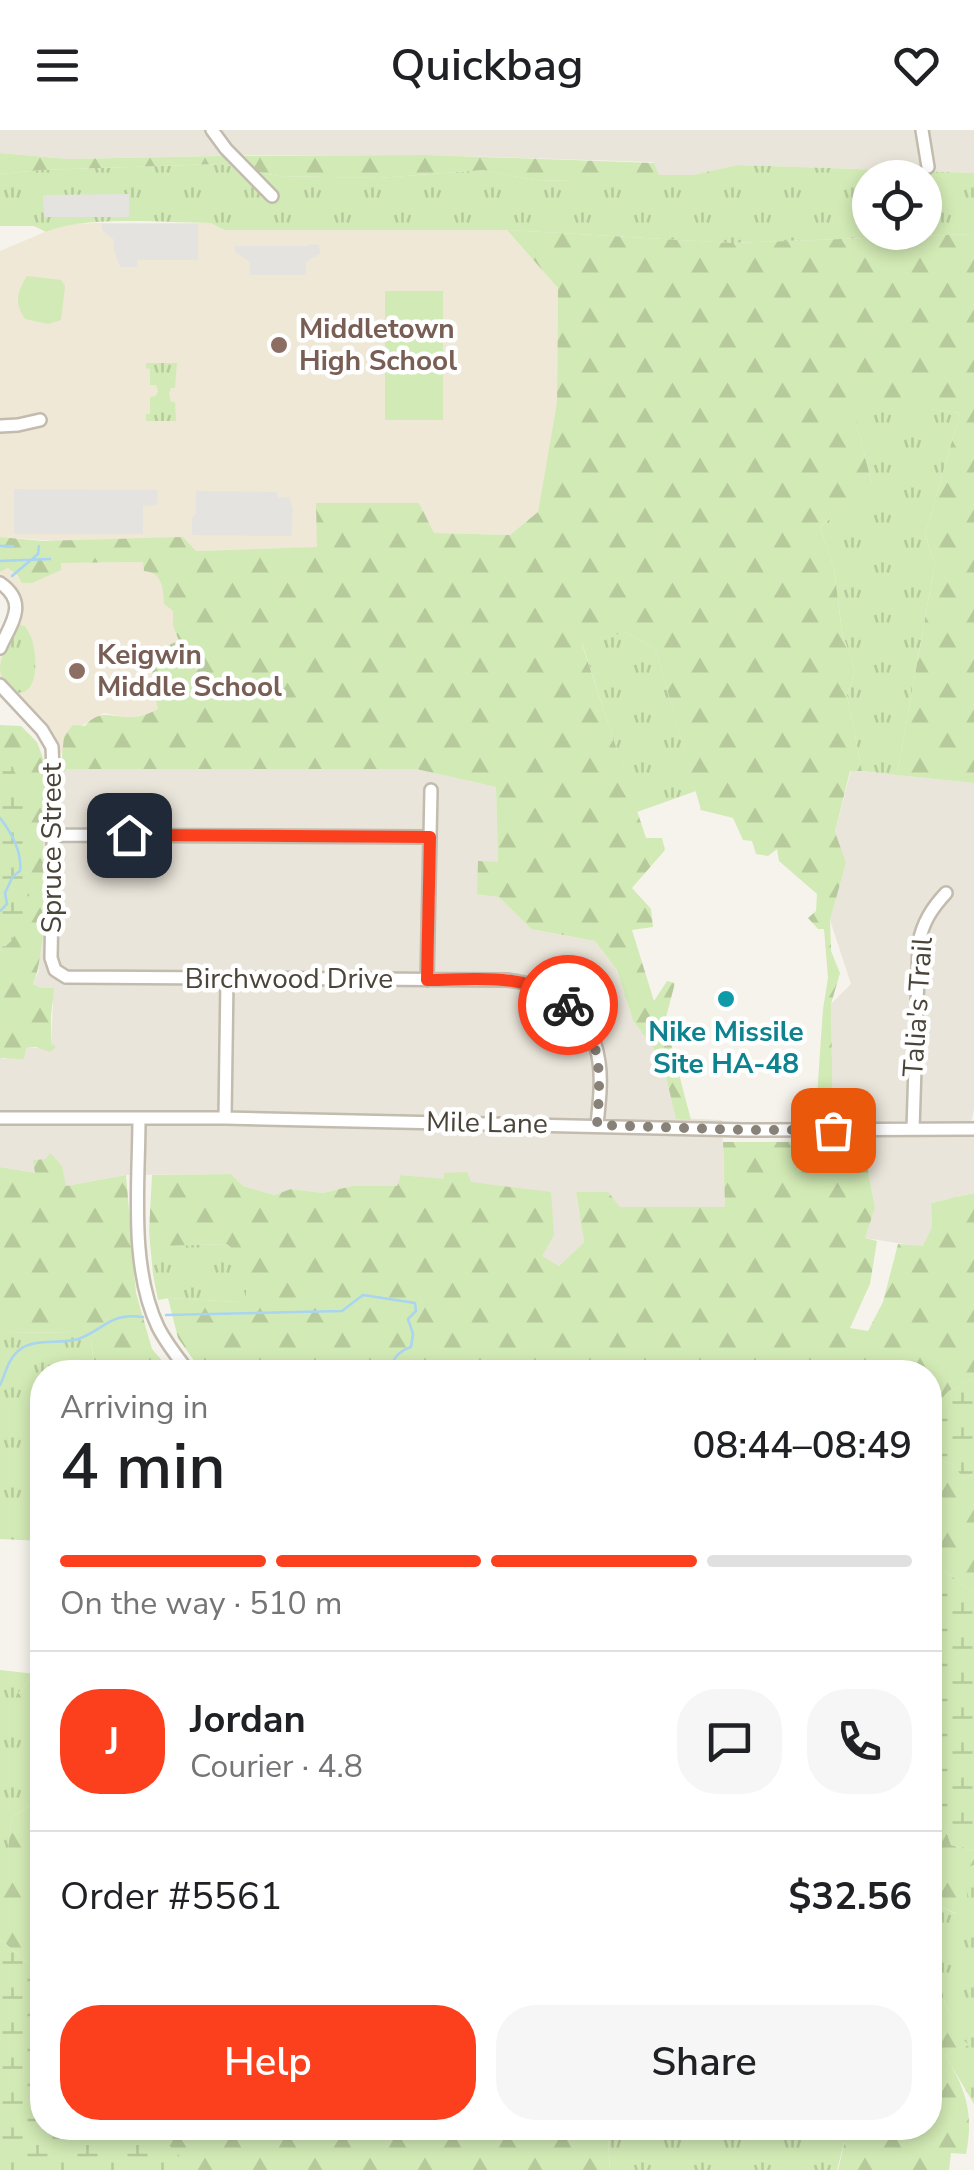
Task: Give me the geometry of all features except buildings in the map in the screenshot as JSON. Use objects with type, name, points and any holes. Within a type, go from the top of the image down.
[{"type":"street","points":[[212,130],[272,196]]},
{"type":"street","points":[[922,130],[927,160]]},
{"type":"street","points":[[0,426],[40,420]]},
{"type":"street","points":[[0,583],[13,594],[16,609],[0,648]]},
{"type":"street","name":"Spruce Street","points":[[0,685],[42,730],[52,747],[55,970]]},
{"type":"street","points":[[427,980],[430,790]]},
{"type":"street","points":[[54,834],[430,837]]},
{"type":"street","name":"Talia's Trail","points":[[912,1129],[918,942],[924,922],[946,893]]},
{"type":"street","name":"Birchwood Drive","points":[[55,970],[66,977],[519,981],[548,990],[575,1010],[594,1042],[600,1080],[597,1125]]},
{"type":"street","points":[[225,1118],[227,980]]},
{"type":"street","name":"Mile Lane","points":[[0,1118],[225,1118],[744,1130],[974,1129]]},
{"type":"street","points":[[139,1118],[139,1231],[144,1282],[157,1324],[179,1360]]},
{"type":"shaded area","points":[[0,130],[974,130],[974,173],[942,172],[942,160],[852,160],[852,169],[737,165],[693,175],[659,175],[653,162],[427,155],[68,159],[0,153]]},
{"type":"shaded area","points":[[129,194],[129,217],[44,217],[43,195]]},
{"type":"shaded area","name":"Middletown High School","points":[[100,223],[211,223],[224,230],[507,230],[558,288],[557,402],[538,513],[510,535],[433,533],[419,503],[317,503],[317,547],[195,551],[0,537],[0,251],[52,229]]},
{"type":"shaded area","points":[[102,224],[198,224],[198,260],[138,260],[137,267],[120,267],[114,240],[102,230]]},
{"type":"shaded area","points":[[319,245],[320,254],[306,262],[306,275],[250,275],[250,262],[235,252],[235,246]]},
{"type":"shaded area","points":[[14,489],[158,490],[157,505],[143,506],[143,534],[14,534]]},
{"type":"shaded area","points":[[196,491],[277,492],[278,498],[289,497],[293,509],[291,536],[192,535]]},
{"type":"shaded area","name":"Keigwin Middle School","points":[[144,562],[159,577],[164,604],[173,611],[173,626],[180,641],[165,647],[153,685],[158,709],[128,718],[104,713],[64,736],[63,753],[47,754],[36,731],[0,696],[0,637],[10,604],[0,589],[0,572],[8,568],[18,577],[61,563]]},
{"type":"shaded area","points":[[67,769],[416,769],[496,787],[499,897],[531,929],[595,941],[617,970],[633,1019],[662,1060],[676,1118],[722,1120],[725,1207],[620,1207],[576,1193],[584,1242],[559,1266],[541,1256],[471,1182],[444,1174],[445,1180],[402,1175],[397,1186],[352,1186],[323,1193],[291,1189],[274,1195],[243,1186],[231,1174],[126,1175],[66,1186],[36,1173],[0,1167],[0,1058],[51,1043],[53,1004],[33,984],[39,971],[43,938],[43,798]]},
{"type":"shaded area","points":[[851,770],[974,783],[974,1193],[931,1203],[932,1227],[923,1247],[865,1238],[875,1208],[860,1123],[833,1123],[831,1004],[851,984],[830,920],[846,863],[829,856]]},
{"type":"green space","points":[[0,153],[68,159],[427,155],[654,163],[659,175],[589,175],[572,181],[534,180],[484,170],[378,178],[278,176],[220,164],[0,174]]},
{"type":"green space","points":[[220,164],[278,176],[378,178],[484,170],[534,180],[571,181],[589,175],[693,175],[737,165],[852,169],[852,239],[732,243],[507,230],[224,230],[211,223],[149,221],[82,223],[46,232],[34,226],[0,226],[0,174]]},
{"type":"green space","points":[[942,172],[974,173],[974,234],[942,235]]},
{"type":"green space","points":[[507,230],[732,243],[852,239],[852,250],[942,250],[942,235],[974,234],[974,783],[897,775],[935,563],[925,535],[960,413],[857,400],[857,426],[872,484],[863,502],[845,521],[829,519],[820,527],[834,568],[842,632],[855,671],[847,695],[862,771],[850,771],[835,832],[846,863],[830,920],[831,951],[840,973],[831,1004],[833,1123],[815,1125],[828,978],[824,929],[818,929],[808,918],[816,911],[817,894],[779,861],[777,849],[768,856],[756,854],[752,841],[743,840],[733,818],[701,810],[656,650],[626,632],[582,644],[646,838],[662,838],[665,850],[632,888],[651,909],[653,927],[632,930],[654,1001],[667,981],[675,983],[665,1021],[691,1120],[676,1119],[662,1060],[633,1020],[617,970],[595,941],[531,929],[499,897],[477,894],[478,861],[498,862],[496,787],[416,769],[67,769],[60,777],[64,736],[73,725],[85,726],[103,715],[133,717],[158,709],[153,685],[154,659],[164,647],[179,641],[173,611],[164,604],[158,578],[144,571],[143,562],[61,563],[61,570],[32,583],[22,583],[8,568],[0,572],[0,537],[43,541],[183,537],[196,551],[317,547],[316,503],[419,503],[434,533],[510,535],[538,512],[557,402],[558,288]]},
{"type":"green space","points":[[27,276],[61,280],[65,286],[61,320],[48,324],[25,319],[18,298]]},
{"type":"green space","points":[[385,291],[443,291],[443,420],[385,420]]},
{"type":"green space","points":[[146,363],[177,363],[175,388],[169,394],[171,402],[175,402],[176,421],[146,421],[150,397],[158,391],[156,385],[150,385]]},
{"type":"green space","points":[[857,399],[960,413],[925,535],[935,563],[897,775],[862,771],[847,695],[855,671],[842,632],[834,568],[820,527],[872,484],[857,426]]},
{"type":"green space","points":[[20,625],[25,626],[33,644],[35,674],[26,691],[19,693],[6,685],[0,666]]},
{"type":"green space","points":[[626,632],[656,650],[696,791],[637,812],[582,643]]},
{"type":"green space","points":[[0,725],[21,726],[37,742],[47,777],[43,798],[43,938],[33,984],[54,988],[51,1043],[56,1047],[50,1052],[26,1048],[24,1059],[0,1058],[0,951],[12,940],[13,768],[0,762]]},
{"type":"green space","points":[[0,762],[13,767],[23,793],[30,909],[12,940],[0,951]]},
{"type":"green space","points":[[723,1142],[863,1142],[875,1208],[865,1238],[877,1241],[870,1284],[850,1328],[868,1331],[883,1302],[898,1244],[923,1246],[932,1227],[931,1203],[974,1193],[974,1378],[942,1398],[942,1360],[194,1360],[178,1338],[168,1298],[238,1302],[246,1298],[247,1262],[227,1244],[162,1246],[149,1232],[152,1175],[231,1174],[243,1186],[274,1195],[291,1189],[323,1193],[352,1186],[397,1186],[401,1175],[444,1179],[444,1173],[467,1172],[471,1182],[551,1192],[554,1235],[542,1256],[559,1266],[584,1242],[576,1192],[608,1192],[620,1207],[725,1207]]},
{"type":"green space","points":[[50,1153],[62,1166],[66,1186],[126,1175],[136,1293],[152,1349],[162,1360],[94,1360],[91,1340],[77,1332],[0,1333],[0,1167],[35,1173],[33,1160],[46,1159]]},
{"type":"green space","points":[[149,1232],[163,1246],[227,1244],[248,1262],[246,1299],[158,1300]]},
{"type":"green space","points":[[77,1332],[91,1340],[94,1360],[30,1360],[30,1540],[0,1539],[0,1333]]},
{"type":"green space","points":[[974,1378],[974,1473],[964,1479],[952,1464],[942,1462],[942,1398]]},
{"type":"green space","points":[[942,1462],[952,1464],[964,1479],[974,1473],[974,1593],[942,1569]]},
{"type":"green space","points":[[942,1569],[974,1593],[974,1851],[951,1845],[942,1819]]},
{"type":"green space","points":[[0,1670],[30,1673],[30,1680],[17,1694],[30,1727],[30,1806],[12,1817],[8,1850],[0,1850]]},
{"type":"green space","points":[[30,1680],[30,1729],[11,1715],[17,1694]]},
{"type":"green space","points":[[30,1806],[30,1965],[0,1939],[0,1850],[8,1849],[12,1817]]},
{"type":"green space","points":[[942,1819],[951,1845],[974,1851],[974,1865],[965,1868],[968,1906],[957,1914],[942,1907]]},
{"type":"green space","points":[[974,1865],[974,2104],[945,2055],[968,2045],[946,2030],[961,2027],[946,2007],[942,1990],[942,1907],[956,1914],[965,1867]]},
{"type":"green space","points":[[0,1939],[30,1965],[30,2140],[165,2140],[195,2170],[0,2170]]},
{"type":"green space","points":[[942,1990],[946,2007],[962,2027],[948,2031],[969,2045],[945,2055],[966,2102],[966,2154],[951,2153],[949,2170],[838,2170],[845,2140],[942,2140]]},
{"type":"green space","points":[[145,2140],[608,2140],[610,2170],[171,2170]]},
{"type":"green space","points":[[608,2140],[845,2140],[837,2170],[610,2170]]},
{"type":"waterway","points":[[0,546],[13,546]]},
{"type":"waterway","points":[[12,576],[38,554],[39,546]]},
{"type":"waterway","points":[[0,561],[50,559]]},
{"type":"waterway","points":[[0,818],[15,843],[20,864],[20,871],[5,893],[7,904],[0,911]]},
{"type":"waterway","points":[[166,1315],[342,1311],[363,1295],[415,1303],[416,1311],[408,1319],[413,1334],[411,1347],[394,1360]]},
{"type":"waterway","points":[[0,1385],[11,1359],[24,1347],[78,1339],[115,1319],[143,1317]]},
{"type":"way so far","points":[[568,1005],[586,1026],[599,1060],[597,1125],[833,1130]]},
{"type":"place","name":"Middletown High School","points":[[279,345]]},
{"type":"place","name":"Keigwin Middle School","points":[[77,671]]},
{"type":"place","name":"Nike Missile Site HA-48","points":[[726,999]]},
{"type":"route","points":[[129,835],[430,837],[427,980],[531,983],[568,1005]]}]
